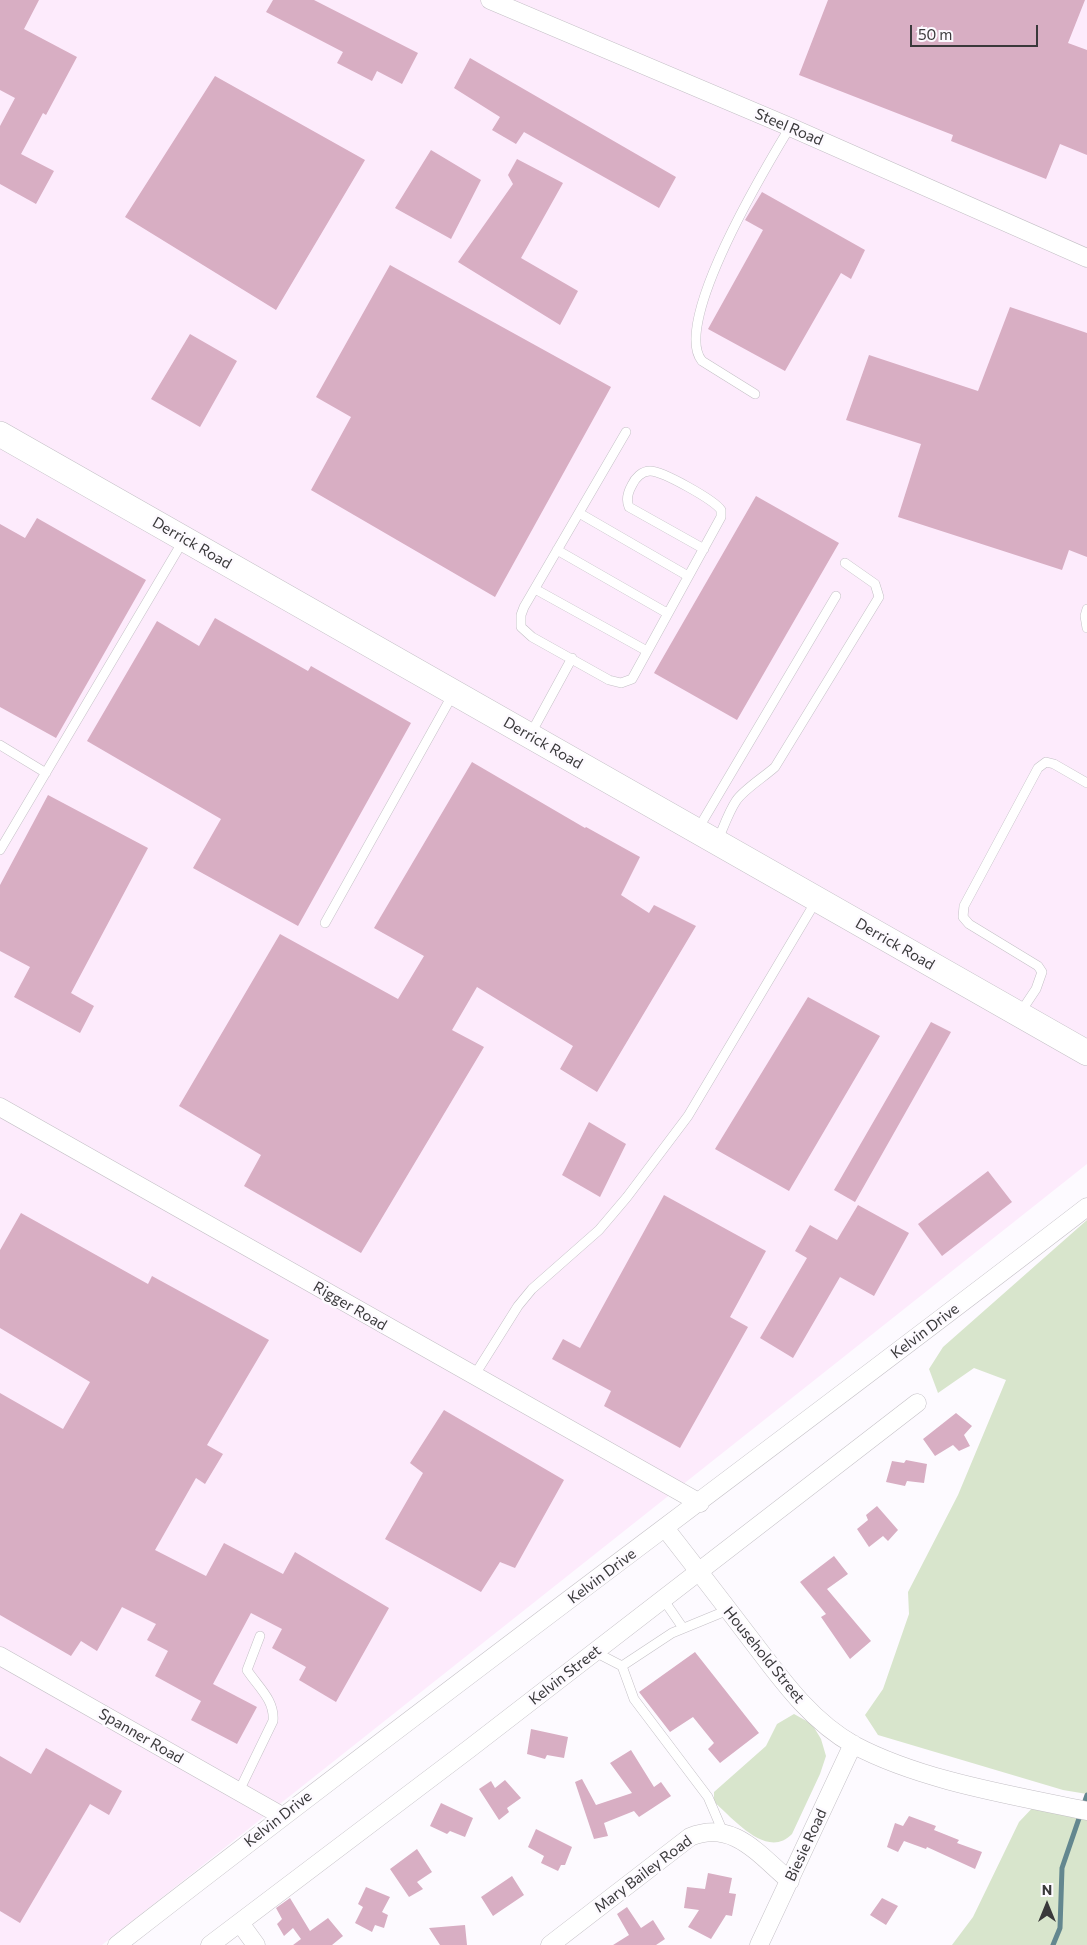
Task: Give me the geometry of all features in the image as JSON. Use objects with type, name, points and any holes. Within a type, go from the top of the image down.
[{"type":"street","name":"Steel Road","points":[[490,0],[790,127],[1087,258]]},
{"type":"street","name":"Derrick Road","points":[[0,434],[1087,1053]]},
{"type":"street","name":"Rigger Road","points":[[0,1107],[700,1503]]},
{"type":"street","name":"Kelvin Drive","points":[[117,1945],[282,1816],[700,1503],[1087,1207]]},
{"type":"street","name":"Kelvin Street","points":[[210,1945],[595,1652],[917,1403]]},
{"type":"street","name":"Household Street","points":[[666,1528],[793,1694],[821,1721],[853,1744],[917,1771],[1087,1811]]},
{"type":"street","name":"Spanner Road","points":[[0,1656],[282,1816]]},
{"type":"street","name":"Biesie Road","points":[[759,1945],[853,1744]]},
{"type":"street","points":[[723,1832],[739,1839],[790,1881]]},
{"type":"street","name":"Mary Bailey Road","points":[[550,1945],[690,1837],[700,1833],[723,1832]]},
{"type":"street","points":[[240,1923],[256,1945]]},
{"type":"lane","points":[[754,394],[702,361],[696,354],[695,329],[702,302],[751,192],[790,127]]},
{"type":"lane","points":[[626,432],[535,589],[521,615],[521,627],[532,637],[609,680],[621,683],[632,679],[704,550],[721,517],[718,506],[659,474],[649,471],[639,476],[628,494],[629,507],[704,550]]},
{"type":"lane","points":[[579,514],[688,576]]},
{"type":"lane","points":[[0,850],[185,539]]},
{"type":"lane","points":[[557,550],[668,613]]},
{"type":"lane","points":[[707,837],[745,790],[758,783],[775,767],[879,597],[875,584],[845,563]]},
{"type":"lane","points":[[535,589],[647,651]]},
{"type":"lane","points":[[707,837],[836,596]]},
{"type":"lane","points":[[1087,609],[1085,616],[1087,628]]},
{"type":"lane","points":[[530,735],[572,658]]},
{"type":"lane","points":[[325,923],[454,692]]},
{"type":"lane","points":[[0,744],[46,773]]},
{"type":"lane","points":[[1019,1014],[1036,989],[1042,972],[1038,966],[968,924],[964,917],[964,906],[1038,768],[1046,762],[1054,764],[1087,783]]},
{"type":"lane","points":[[474,1376],[518,1306],[532,1289],[599,1230],[627,1197],[688,1116],[817,899]]},
{"type":"lane","points":[[663,1599],[683,1628]]},
{"type":"lane","points":[[622,1666],[683,1628],[728,1610]]},
{"type":"lane","points":[[239,1791],[272,1722],[274,1711],[270,1701],[247,1670],[260,1636]]},
{"type":"lane","points":[[595,1652],[622,1666],[634,1699],[708,1796],[723,1832]]},
{"type":"shaded area","points":[[0,0],[1087,0],[1087,1164],[102,1945],[0,1945]]},
{"type":"green space","points":[[1087,1220],[1087,1794],[1063,1790],[878,1735],[865,1715],[883,1689],[909,1614],[908,1592],[958,1495],[1006,1380],[974,1368],[938,1393],[929,1369],[943,1347]]},
{"type":"green space","points":[[794,1714],[812,1724],[821,1739],[826,1756],[820,1774],[792,1834],[782,1841],[762,1840],[751,1834],[714,1802],[714,1792],[766,1746],[777,1724]]},
{"type":"green space","points":[[1038,1802],[1087,1815],[1087,1945],[952,1945],[973,1917],[1019,1822]]},
{"type":"building","points":[[0,0],[39,0],[24,29],[77,57],[46,115],[43,113],[21,154],[54,171],[36,204],[0,184],[0,126],[15,98],[0,90]]},
{"type":"building","points":[[273,0],[314,0],[418,53],[402,84],[377,71],[372,81],[337,63],[343,52],[266,12]]},
{"type":"building","points":[[828,0],[1085,0],[1068,43],[1087,50],[1087,155],[1060,144],[1046,179],[951,141],[953,135],[799,75]]},
{"type":"building","points":[[470,58],[676,177],[659,208],[524,132],[516,144],[492,130],[500,117],[454,88]]},
{"type":"building","points":[[215,76],[365,160],[276,310],[125,217]]},
{"type":"building","points":[[431,150],[481,180],[451,239],[395,208]]},
{"type":"building","points":[[517,159],[563,183],[521,258],[578,291],[560,325],[458,262],[513,184],[508,175]]},
{"type":"building","points":[[762,192],[865,250],[851,279],[841,273],[785,371],[708,329],[763,230],[745,220]]},
{"type":"building","points":[[390,265],[611,387],[495,597],[311,490],[351,417],[316,397]]},
{"type":"building","points":[[1010,307],[1087,333],[1087,557],[1069,550],[1062,570],[898,517],[921,444],[846,420],[869,355],[978,391]]},
{"type":"building","points":[[190,334],[237,361],[200,427],[151,399]]},
{"type":"building","points":[[756,496],[839,543],[737,720],[654,673]]},
{"type":"building","points":[[37,518],[146,580],[56,738],[0,707],[0,524],[25,538]]},
{"type":"building","points":[[215,618],[308,671],[311,666],[411,723],[298,926],[193,868],[221,819],[87,741],[157,621],[199,646]]},
{"type":"building","points":[[472,762],[585,828],[640,857],[621,895],[649,913],[654,905],[696,926],[597,1092],[560,1069],[573,1046],[477,987],[452,1030],[484,1047],[361,1253],[244,1186],[261,1155],[179,1106],[280,934],[398,999],[424,956],[374,928]]},
{"type":"building","points":[[48,795],[148,848],[71,993],[94,1006],[80,1033],[14,997],[30,967],[0,951],[0,885]]},
{"type":"building","points":[[808,997],[880,1036],[789,1191],[715,1149]]},
{"type":"building","points":[[931,1022],[951,1032],[855,1202],[834,1190]]},
{"type":"building","points":[[589,1122],[626,1144],[600,1197],[562,1175]]},
{"type":"building","points":[[988,1171],[1012,1202],[942,1256],[918,1224]]},
{"type":"building","points":[[664,1195],[766,1251],[730,1317],[748,1327],[680,1448],[604,1406],[611,1391],[552,1359],[563,1339],[580,1348]]},
{"type":"building","points":[[858,1205],[909,1233],[874,1296],[840,1277],[793,1358],[760,1338],[807,1258],[795,1251],[810,1225],[837,1240]]},
{"type":"building","points":[[21,1213],[148,1284],[152,1276],[269,1340],[207,1445],[223,1454],[205,1484],[196,1478],[155,1550],[206,1576],[224,1543],[283,1574],[295,1552],[389,1608],[336,1702],[299,1680],[306,1667],[272,1648],[282,1629],[251,1613],[213,1684],[257,1707],[237,1744],[191,1720],[201,1701],[155,1676],[168,1651],[147,1640],[156,1624],[122,1607],[97,1651],[81,1641],[71,1656],[0,1615],[0,1393],[63,1429],[90,1382],[0,1328],[0,1250]]},
{"type":"building","points":[[444,1410],[564,1480],[515,1568],[500,1562],[481,1592],[385,1539],[423,1473],[410,1463]]},
{"type":"building","points":[[956,1413],[972,1426],[964,1435],[970,1446],[959,1451],[953,1445],[935,1456],[923,1439]]},
{"type":"building","points":[[906,1460],[927,1464],[924,1483],[907,1481],[905,1486],[886,1482],[892,1461],[904,1463]]},
{"type":"building","points":[[877,1506],[898,1530],[888,1541],[883,1536],[869,1547],[857,1529],[868,1520],[866,1515]]},
{"type":"building","points":[[834,1556],[848,1574],[827,1589],[871,1641],[850,1659],[821,1617],[826,1614],[800,1582]]},
{"type":"building","points":[[695,1652],[759,1733],[720,1763],[708,1749],[714,1743],[693,1717],[670,1732],[639,1692]]},
{"type":"building","points":[[531,1729],[568,1737],[564,1758],[547,1755],[545,1759],[527,1754]]},
{"type":"building","points":[[46,1748],[122,1791],[109,1815],[90,1804],[20,1923],[0,1911],[0,1756],[31,1774]]},
{"type":"building","points":[[631,1750],[654,1787],[661,1782],[671,1796],[639,1817],[634,1811],[604,1823],[608,1836],[594,1839],[575,1782],[582,1779],[596,1805],[632,1793],[610,1763]]},
{"type":"building","points":[[505,1780],[521,1798],[507,1808],[509,1812],[499,1820],[479,1789],[491,1781],[495,1788]]},
{"type":"building","points":[[441,1803],[473,1818],[465,1837],[450,1831],[447,1834],[430,1826]]},
{"type":"building","points":[[909,1816],[936,1826],[934,1830],[959,1840],[957,1843],[982,1852],[975,1869],[927,1847],[926,1849],[904,1841],[898,1852],[887,1847],[895,1823],[903,1826]]},
{"type":"building","points":[[536,1829],[572,1847],[565,1865],[561,1865],[558,1871],[541,1863],[544,1856],[528,1847]]},
{"type":"building","points":[[417,1849],[432,1872],[417,1882],[423,1889],[409,1897],[390,1869]]},
{"type":"building","points":[[708,1873],[732,1878],[729,1893],[736,1894],[732,1916],[726,1915],[711,1939],[688,1927],[699,1910],[684,1908],[687,1887],[705,1889]]},
{"type":"building","points":[[512,1876],[524,1895],[493,1916],[481,1897]]},
{"type":"building","points":[[366,1887],[390,1897],[382,1912],[388,1915],[384,1928],[375,1925],[372,1932],[355,1923],[363,1907],[358,1904]]},
{"type":"building","points":[[290,1898],[310,1931],[328,1918],[343,1936],[332,1945],[293,1945],[301,1939],[293,1928],[284,1936],[277,1924],[282,1919],[276,1908]]},
{"type":"building","points":[[882,1898],[898,1906],[886,1925],[870,1915]]},
{"type":"building","points":[[627,1907],[641,1928],[653,1920],[665,1939],[656,1945],[613,1945],[629,1935],[617,1914]]},
{"type":"building","points":[[465,1925],[467,1945],[440,1945],[429,1928]]},
{"type":"waterway","points":[[1053,1945],[1060,1928],[1062,1868],[1087,1795]]}]
